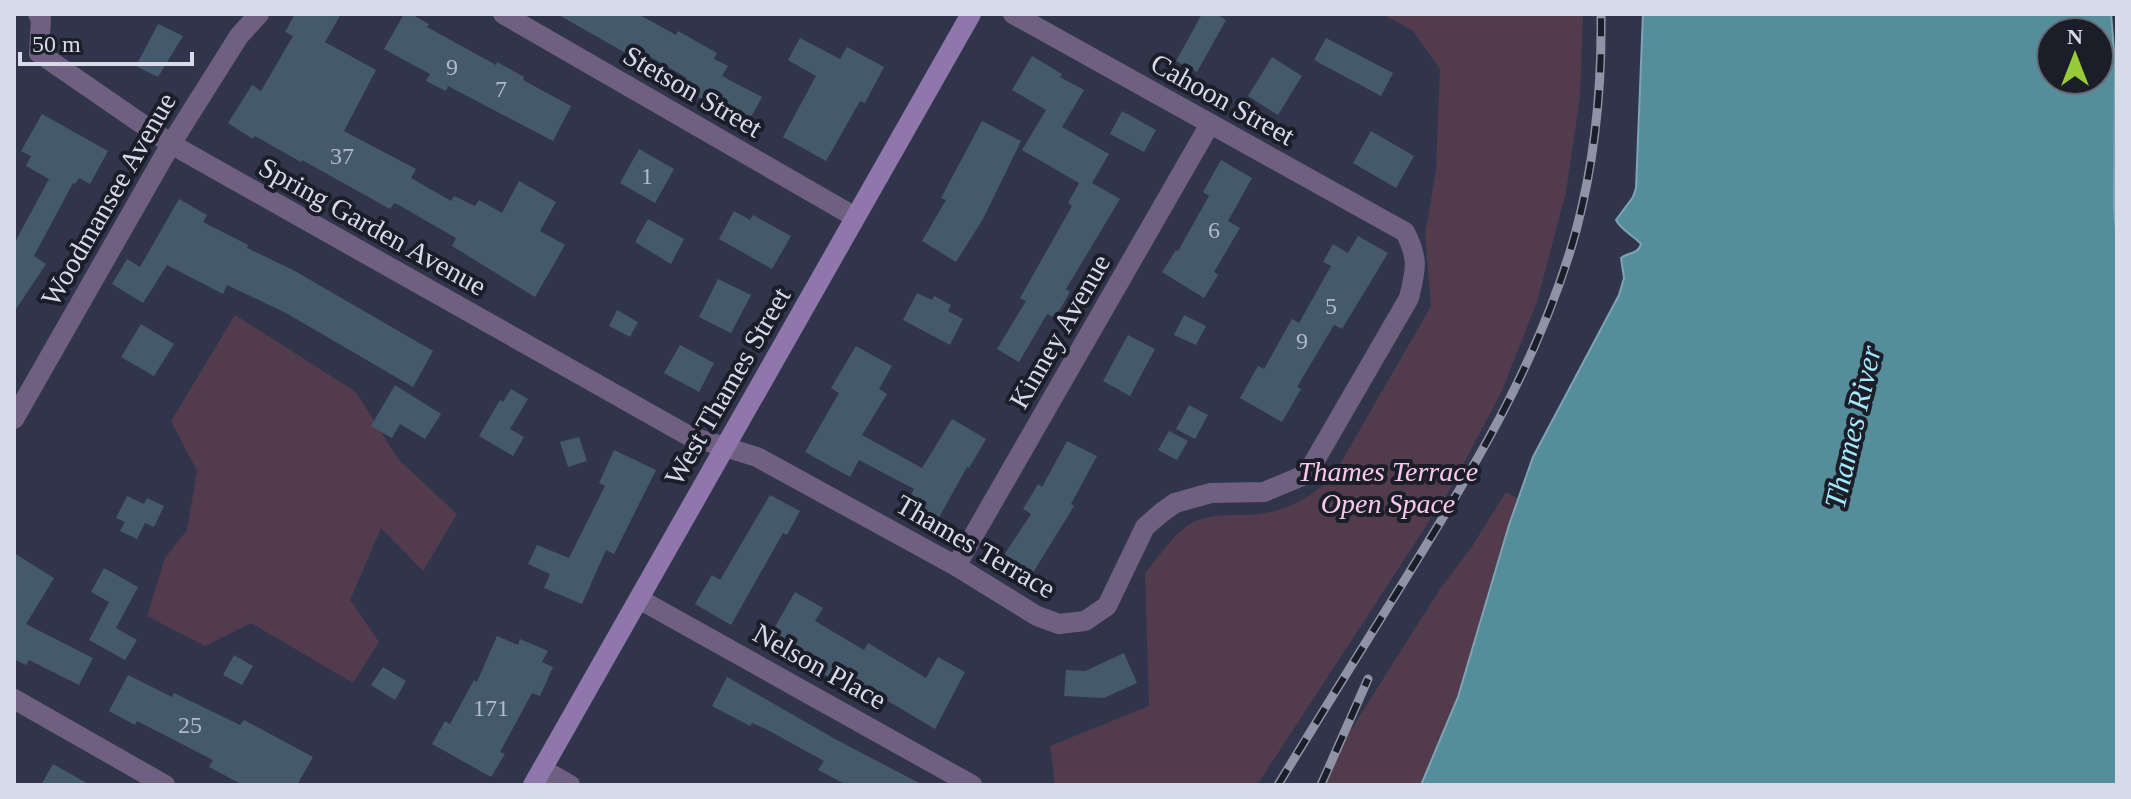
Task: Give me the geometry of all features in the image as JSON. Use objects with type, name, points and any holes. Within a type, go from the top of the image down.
[{"type":"main road","name":"West Thames Street","points":[[538,777],[971,14]]},
{"type":"street","name":"Spring Garden Avenue","points":[[38,14],[41,18],[39,53],[171,144],[689,436],[724,448]]},
{"type":"street","name":"Woodmansee Avenue","points":[[14,419],[171,144],[239,36],[259,14]]},
{"type":"street","name":"Stetson Street","points":[[503,14],[855,217]]},
{"type":"street","name":"Cahoon Street","points":[[1013,14],[1405,232]]},
{"type":"street","name":"Kinney Avenue","points":[[956,566],[1210,124]]},
{"type":"street","name":"Thames Terrace","points":[[724,448],[757,457],[956,566],[1037,616],[1059,624],[1085,621],[1107,606],[1145,527],[1175,503],[1211,493],[1264,492],[1307,474],[1409,298],[1415,252],[1405,232]]},
{"type":"street","name":"Nelson Place","points":[[639,599],[972,785]]},
{"type":"street","points":[[14,699],[165,785]]},
{"type":"street","points":[[538,777],[570,785]]},
{"type":"green space","name":"Thames Terrace Open Space","points":[[1382,14],[1583,14],[1580,97],[1566,192],[1537,302],[1501,393],[1449,491],[1257,785],[1055,785],[1050,746],[1149,706],[1145,573],[1173,539],[1192,523],[1226,515],[1272,512],[1296,503],[1326,482],[1335,473],[1431,306],[1425,235],[1436,170],[1440,69],[1412,30]]},
{"type":"green space","points":[[235,315],[356,392],[398,459],[457,514],[423,571],[381,528],[350,600],[379,642],[353,683],[251,623],[205,646],[147,616],[165,558],[187,530],[197,471],[171,421]]},
{"type":"green space","points":[[1506,492],[1518,499],[1458,697],[1421,785],[1316,785],[1440,589],[1471,548]]},
{"type":"water","name":"Thames River","points":[[1643,14],[2111,14],[2035,16],[2035,96],[2115,96],[2117,785],[1421,785],[1458,697],[1509,525],[1533,457],[1619,295],[1624,278],[1621,258],[1640,248],[1641,244],[1616,220],[1636,188]]},
{"type":"building","points":[[295,14],[341,14],[325,42],[376,70],[344,131],[416,169],[411,178],[451,201],[454,196],[475,206],[479,200],[502,213],[519,181],[556,202],[540,231],[565,245],[535,297],[452,246],[456,238],[397,204],[394,203],[390,209],[302,160],[255,136],[253,139],[228,123],[252,85],[261,91],[293,36],[285,32]]},
{"type":"building","points":[[404,14],[411,14],[429,24],[427,27],[496,65],[497,62],[571,106],[553,141],[448,86],[446,91],[426,81],[430,74],[384,49]]},
{"type":"building","points":[[557,14],[638,14],[676,35],[678,31],[717,53],[714,59],[728,66],[722,76],[762,97],[751,117],[710,96],[707,102],[681,88],[687,78],[642,52],[638,60]]},
{"type":"building","points":[[1202,14],[1216,14],[1226,20],[1197,72],[1176,61]]},
{"type":"building","points":[[158,24],[183,36],[158,77],[136,66]]},
{"type":"building","points":[[800,38],[840,59],[847,47],[884,67],[865,103],[860,101],[826,161],[783,137],[816,76],[788,60]]},
{"type":"building","points":[[1326,38],[1393,73],[1381,96],[1314,60]]},
{"type":"building","points":[[1032,56],[1084,90],[1062,127],[1109,154],[1092,183],[1120,199],[1066,289],[1070,292],[1055,318],[1047,314],[1019,362],[997,349],[1026,301],[1020,298],[1072,206],[1068,203],[1079,183],[1022,150],[1046,110],[1012,90]]},
{"type":"building","points":[[1272,57],[1302,76],[1278,115],[1248,96]]},
{"type":"building","points":[[1122,111],[1156,130],[1144,152],[1110,134]]},
{"type":"building","points":[[42,114],[108,151],[90,184],[79,178],[73,183],[34,256],[46,264],[14,312],[14,244],[49,179],[26,166],[31,156],[21,151]]},
{"type":"building","points":[[982,121],[1021,141],[983,219],[956,262],[922,241],[946,200],[941,198]]},
{"type":"building","points":[[1371,131],[1414,156],[1396,188],[1353,163]]},
{"type":"building","points":[[639,149],[674,169],[655,203],[620,183]]},
{"type":"building","points":[[1221,160],[1252,178],[1228,221],[1240,228],[1214,272],[1218,275],[1204,298],[1162,272],[1178,251],[1209,196],[1203,192]]},
{"type":"building","points":[[179,199],[207,215],[203,222],[433,351],[413,387],[286,313],[227,285],[223,294],[167,265],[143,303],[112,284],[127,259],[140,267]]},
{"type":"building","points":[[734,211],[750,220],[753,215],[791,236],[772,269],[719,239]]},
{"type":"building","points":[[648,219],[684,239],[671,264],[635,242]]},
{"type":"building","points":[[1358,236],[1388,253],[1342,329],[1334,325],[1297,387],[1301,389],[1282,422],[1240,398],[1258,366],[1264,369],[1292,319],[1299,323],[1331,266],[1323,262],[1333,244],[1348,253]]},
{"type":"building","points":[[718,279],[751,295],[731,333],[699,317]]},
{"type":"building","points":[[917,293],[932,300],[934,296],[951,305],[948,311],[963,319],[950,345],[903,320]]},
{"type":"building","points":[[617,310],[638,322],[630,337],[609,326]]},
{"type":"building","points":[[1184,315],[1206,326],[1196,345],[1174,335]]},
{"type":"building","points":[[141,324],[174,344],[154,376],[121,357]]},
{"type":"building","points":[[1128,335],[1155,349],[1130,396],[1103,381]]},
{"type":"building","points":[[680,345],[714,363],[699,392],[664,373]]},
{"type":"building","points":[[856,346],[892,366],[879,389],[887,394],[862,435],[922,468],[952,419],[986,439],[937,521],[906,503],[914,489],[859,460],[850,477],[805,452],[839,393],[831,388]]},
{"type":"building","points":[[395,385],[441,414],[425,439],[400,424],[392,438],[371,426]]},
{"type":"building","points":[[511,389],[528,399],[510,429],[524,437],[513,456],[479,436],[500,400],[503,402]]},
{"type":"building","points":[[1189,405],[1208,415],[1195,439],[1176,429]]},
{"type":"building","points":[[1169,431],[1188,441],[1177,460],[1158,450]]},
{"type":"building","points":[[579,437],[587,461],[568,467],[560,442]]},
{"type":"building","points":[[1067,441],[1097,456],[1071,504],[1074,506],[1031,576],[1002,558],[1031,514],[1023,509],[1038,484],[1042,487]]},
{"type":"building","points":[[614,450],[656,470],[614,554],[606,550],[582,604],[544,588],[550,574],[528,564],[537,545],[569,558],[605,486],[599,483]]},
{"type":"building","points":[[770,495],[800,511],[787,535],[783,533],[731,625],[695,604],[712,575],[720,580]]},
{"type":"building","points":[[127,496],[144,504],[147,498],[164,506],[154,527],[145,523],[137,539],[120,531],[125,522],[116,518]]},
{"type":"building","points":[[14,553],[54,578],[26,624],[93,658],[79,685],[29,660],[26,665],[14,659]]},
{"type":"building","points":[[104,568],[138,587],[116,628],[137,640],[125,660],[89,640],[109,602],[91,592]]},
{"type":"building","points":[[795,592],[823,608],[815,621],[864,650],[868,643],[926,678],[938,657],[965,672],[935,729],[844,675],[839,683],[807,664],[812,656],[772,632]]},
{"type":"building","points":[[497,636],[518,645],[520,639],[548,651],[542,662],[553,667],[540,696],[532,693],[500,752],[505,754],[491,777],[432,744],[445,721],[450,724],[474,680],[477,682]]},
{"type":"building","points":[[1124,653],[1137,683],[1104,698],[1064,696],[1066,670],[1085,671]]},
{"type":"building","points":[[234,655],[253,666],[242,685],[223,675]]},
{"type":"building","points":[[383,667],[406,681],[395,700],[371,685]]},
{"type":"building","points":[[128,675],[240,725],[244,720],[313,757],[297,785],[243,785],[209,767],[213,760],[137,721],[135,725],[109,711]]},
{"type":"building","points":[[727,677],[923,785],[847,785],[818,770],[824,761],[766,729],[752,723],[750,726],[712,706]]},
{"type":"building","points":[[53,764],[90,785],[41,785]]},
{"type":"railway","points":[[1278,785],[1459,491],[1505,408],[1545,322],[1576,231],[1593,150],[1599,96],[1601,14]]},
{"type":"railway","points":[[1321,785],[1368,679]]}]
